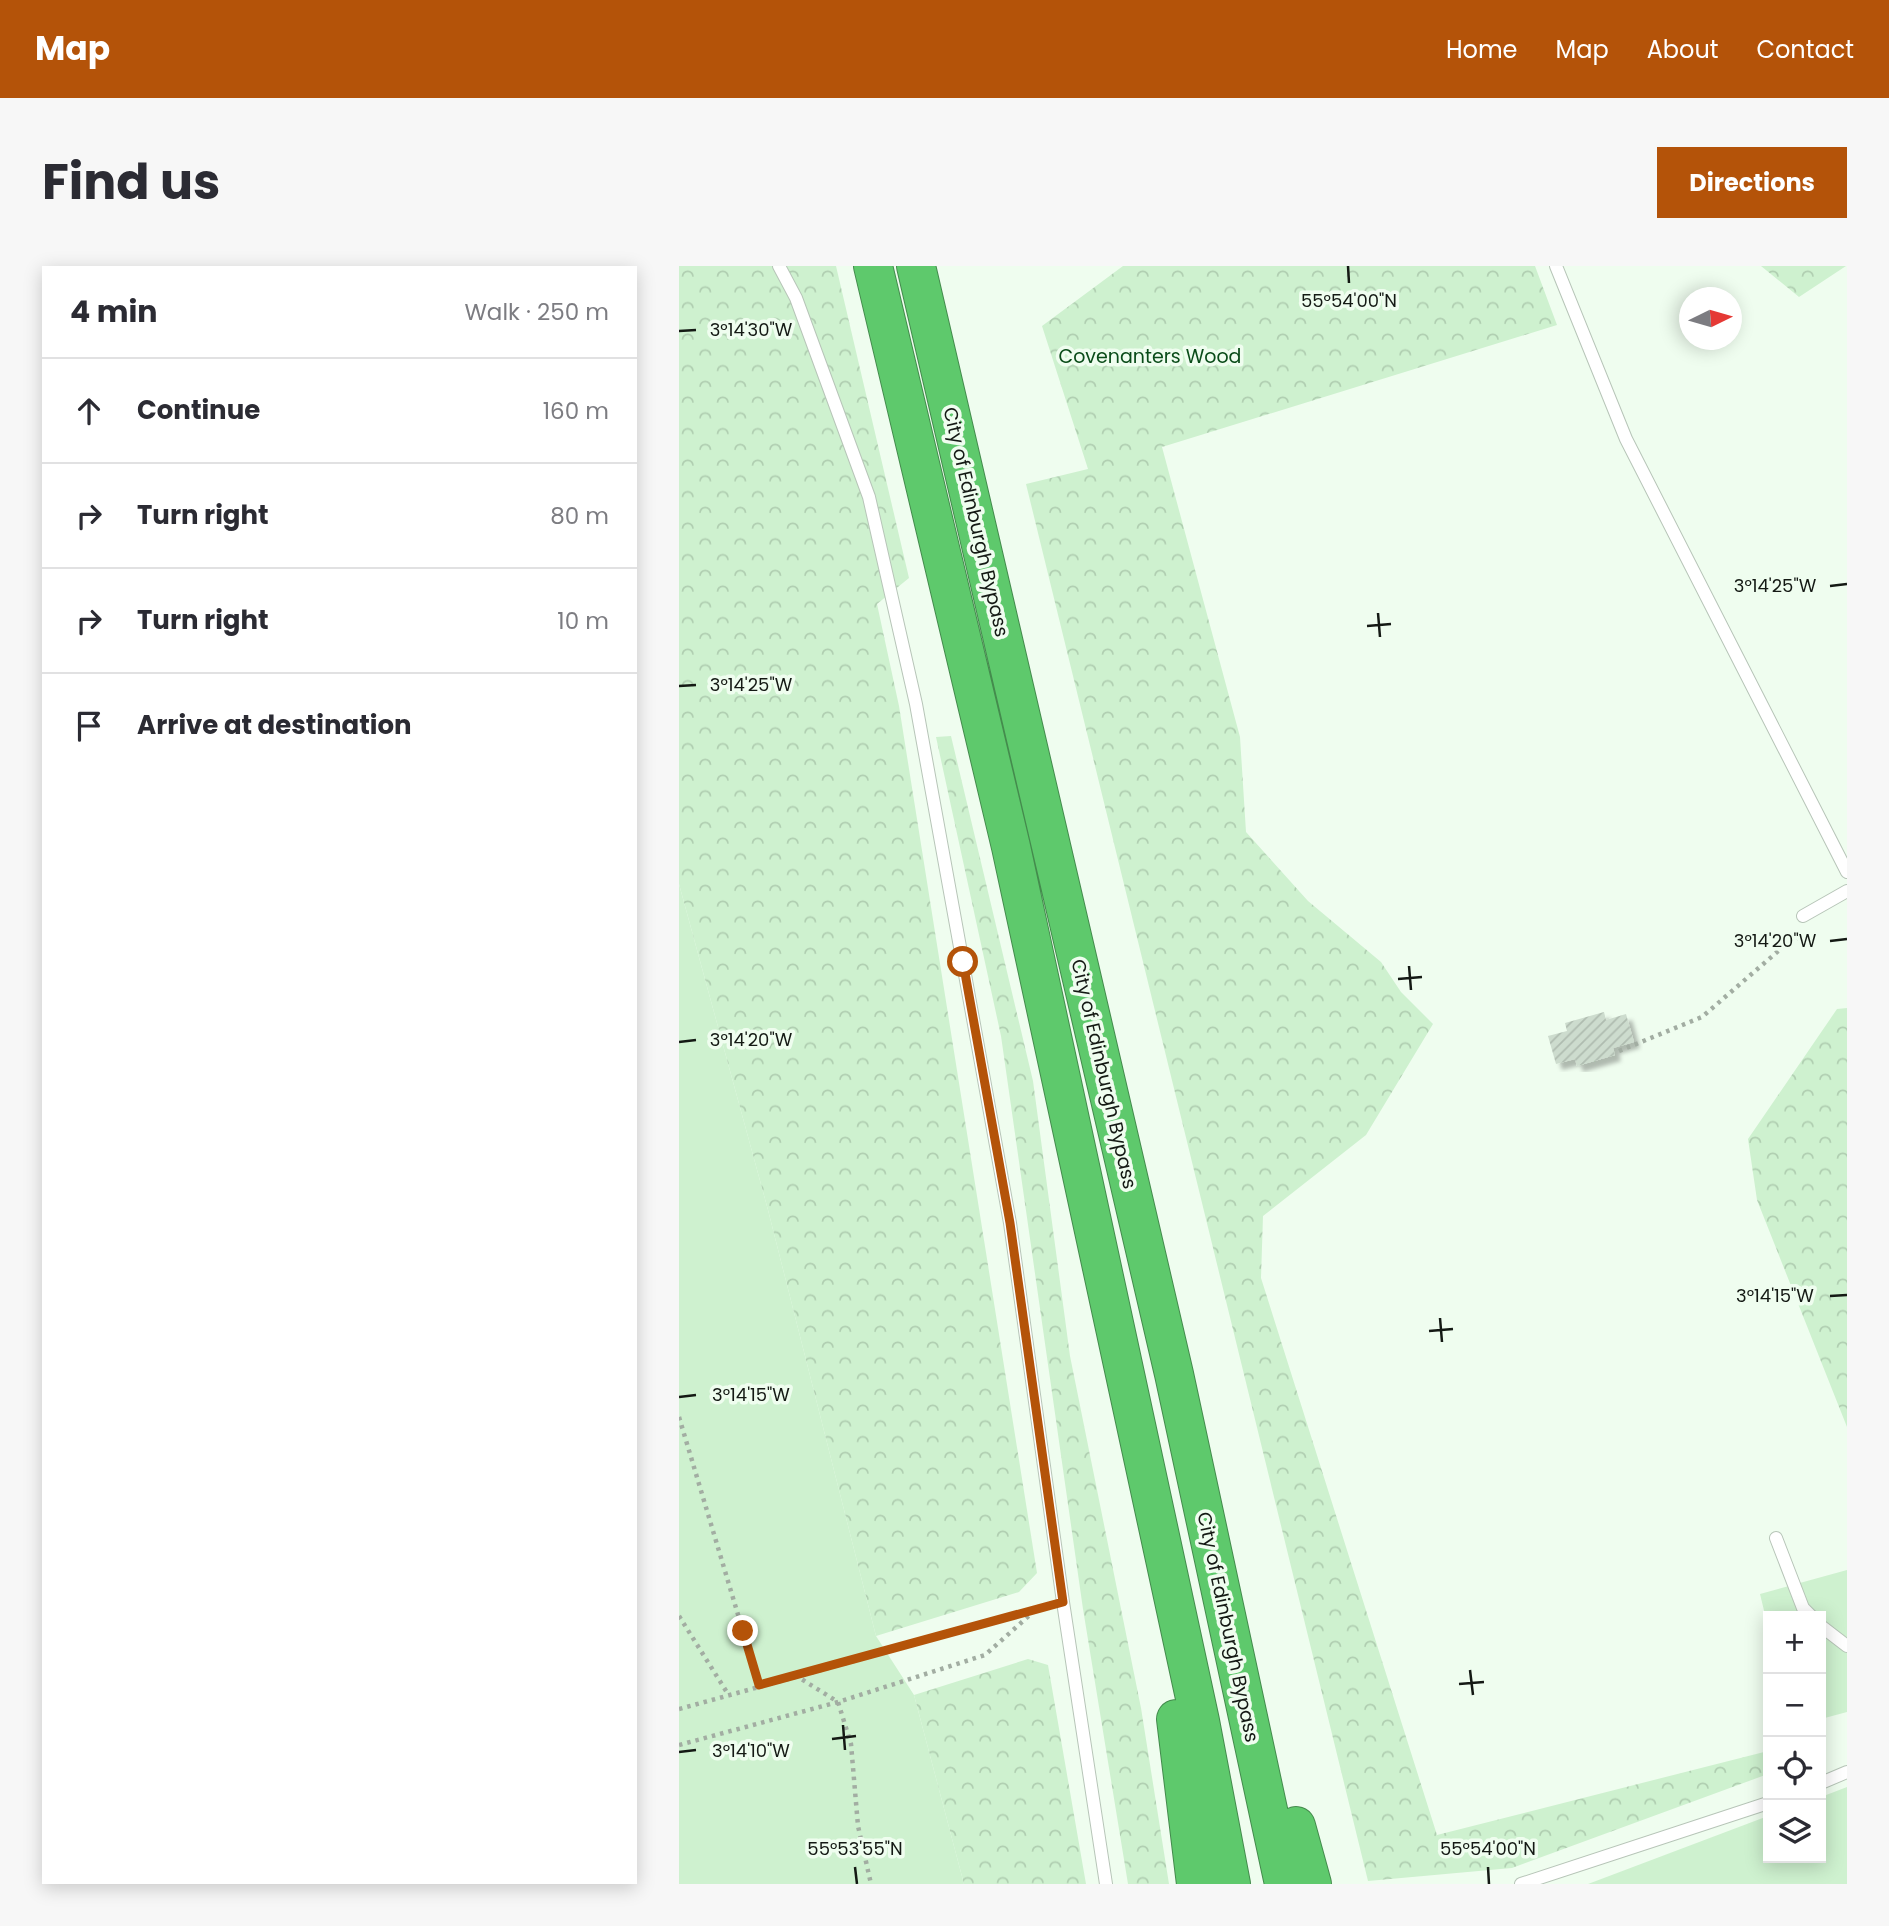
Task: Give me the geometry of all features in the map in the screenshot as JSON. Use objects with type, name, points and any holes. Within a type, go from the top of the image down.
[{"type":"highway","points":[[873,266],[1011,847],[1201,1721],[1231,1884]]},
{"type":"highway","name":"City of Edinburgh Bypass","points":[[916,266],[1174,1374],[1284,1884]]},
{"type":"highway","points":[[1109,1301],[1179,1741],[1196,1884]]},
{"type":"highway","points":[[1174,1374],[1312,1884]]},
{"type":"lane","points":[[779,266],[796,298],[869,497],[916,704],[1010,1223],[1106,1884]]},
{"type":"lane","points":[[1556,266],[1626,439],[1847,872]]},
{"type":"lane","points":[[1803,916],[1847,891]]},
{"type":"lane","points":[[1776,1538],[1806,1611]]},
{"type":"lane","points":[[1826,1630],[1847,1646]]},
{"type":"lane","points":[[1826,1781],[1847,1772]]},
{"type":"lane","points":[[1521,1884],[1763,1806]]},
{"type":"path","points":[[1619,1051],[1702,1017],[1783,946],[1812,930],[1803,916]]},
{"type":"path","points":[[679,1418],[759,1685]]},
{"type":"path","points":[[679,1709],[1063,1602]]},
{"type":"path","points":[[679,1745],[838,1702],[985,1655],[1033,1612]]},
{"type":"path","points":[[679,1616],[728,1694]]},
{"type":"path","points":[[795,1675],[838,1702],[851,1744],[858,1826],[871,1884]]},
{"type":"green space","points":[[679,266],[836,266],[909,578],[877,604],[899,706],[1037,1573],[1019,1592],[876,1636],[768,1210],[679,884]]},
{"type":"green space","name":"Covenanters Wood","points":[[1123,266],[1535,266],[1557,325],[1162,447],[1240,737],[1246,832],[1308,901],[1381,962],[1401,992],[1433,1024],[1366,1135],[1263,1216],[1261,1278],[1437,1835],[1763,1752],[1763,1776],[1512,1868],[1368,1881],[1026,484],[1088,469],[1042,326]]},
{"type":"green space","points":[[1761,266],[1846,266],[1799,297]]},
{"type":"green space","points":[[951,736],[1033,1081],[1070,1356],[1141,1708],[1169,1884],[1128,1884],[1083,1609],[1001,1036],[936,737]]},
{"type":"green space","points":[[679,884],[768,1210],[876,1636],[914,1695],[964,1884],[679,1884]]},
{"type":"green space","points":[[1847,1008],[1847,1427],[1757,1200],[1748,1139],[1837,1009]]},
{"type":"green space","points":[[1847,1570],[1847,1712],[1826,1718],[1826,1611],[1764,1611],[1760,1594]]},
{"type":"green space","points":[[1028,1659],[1048,1665],[1086,1884],[964,1884],[914,1695]]},
{"type":"green space","points":[[1847,1787],[1847,1884],[1588,1884],[1763,1818],[1763,1863],[1826,1863],[1826,1795]]},
{"type":"building","points":[[1604,1012],[1606,1020],[1626,1014],[1634,1042],[1613,1048],[1615,1055],[1577,1066],[1575,1059],[1556,1064],[1548,1036],[1567,1031],[1565,1023]]},
{"type":"route","points":[[743,1631],[759,1685],[1063,1602],[1010,1223],[963,962]]}]
